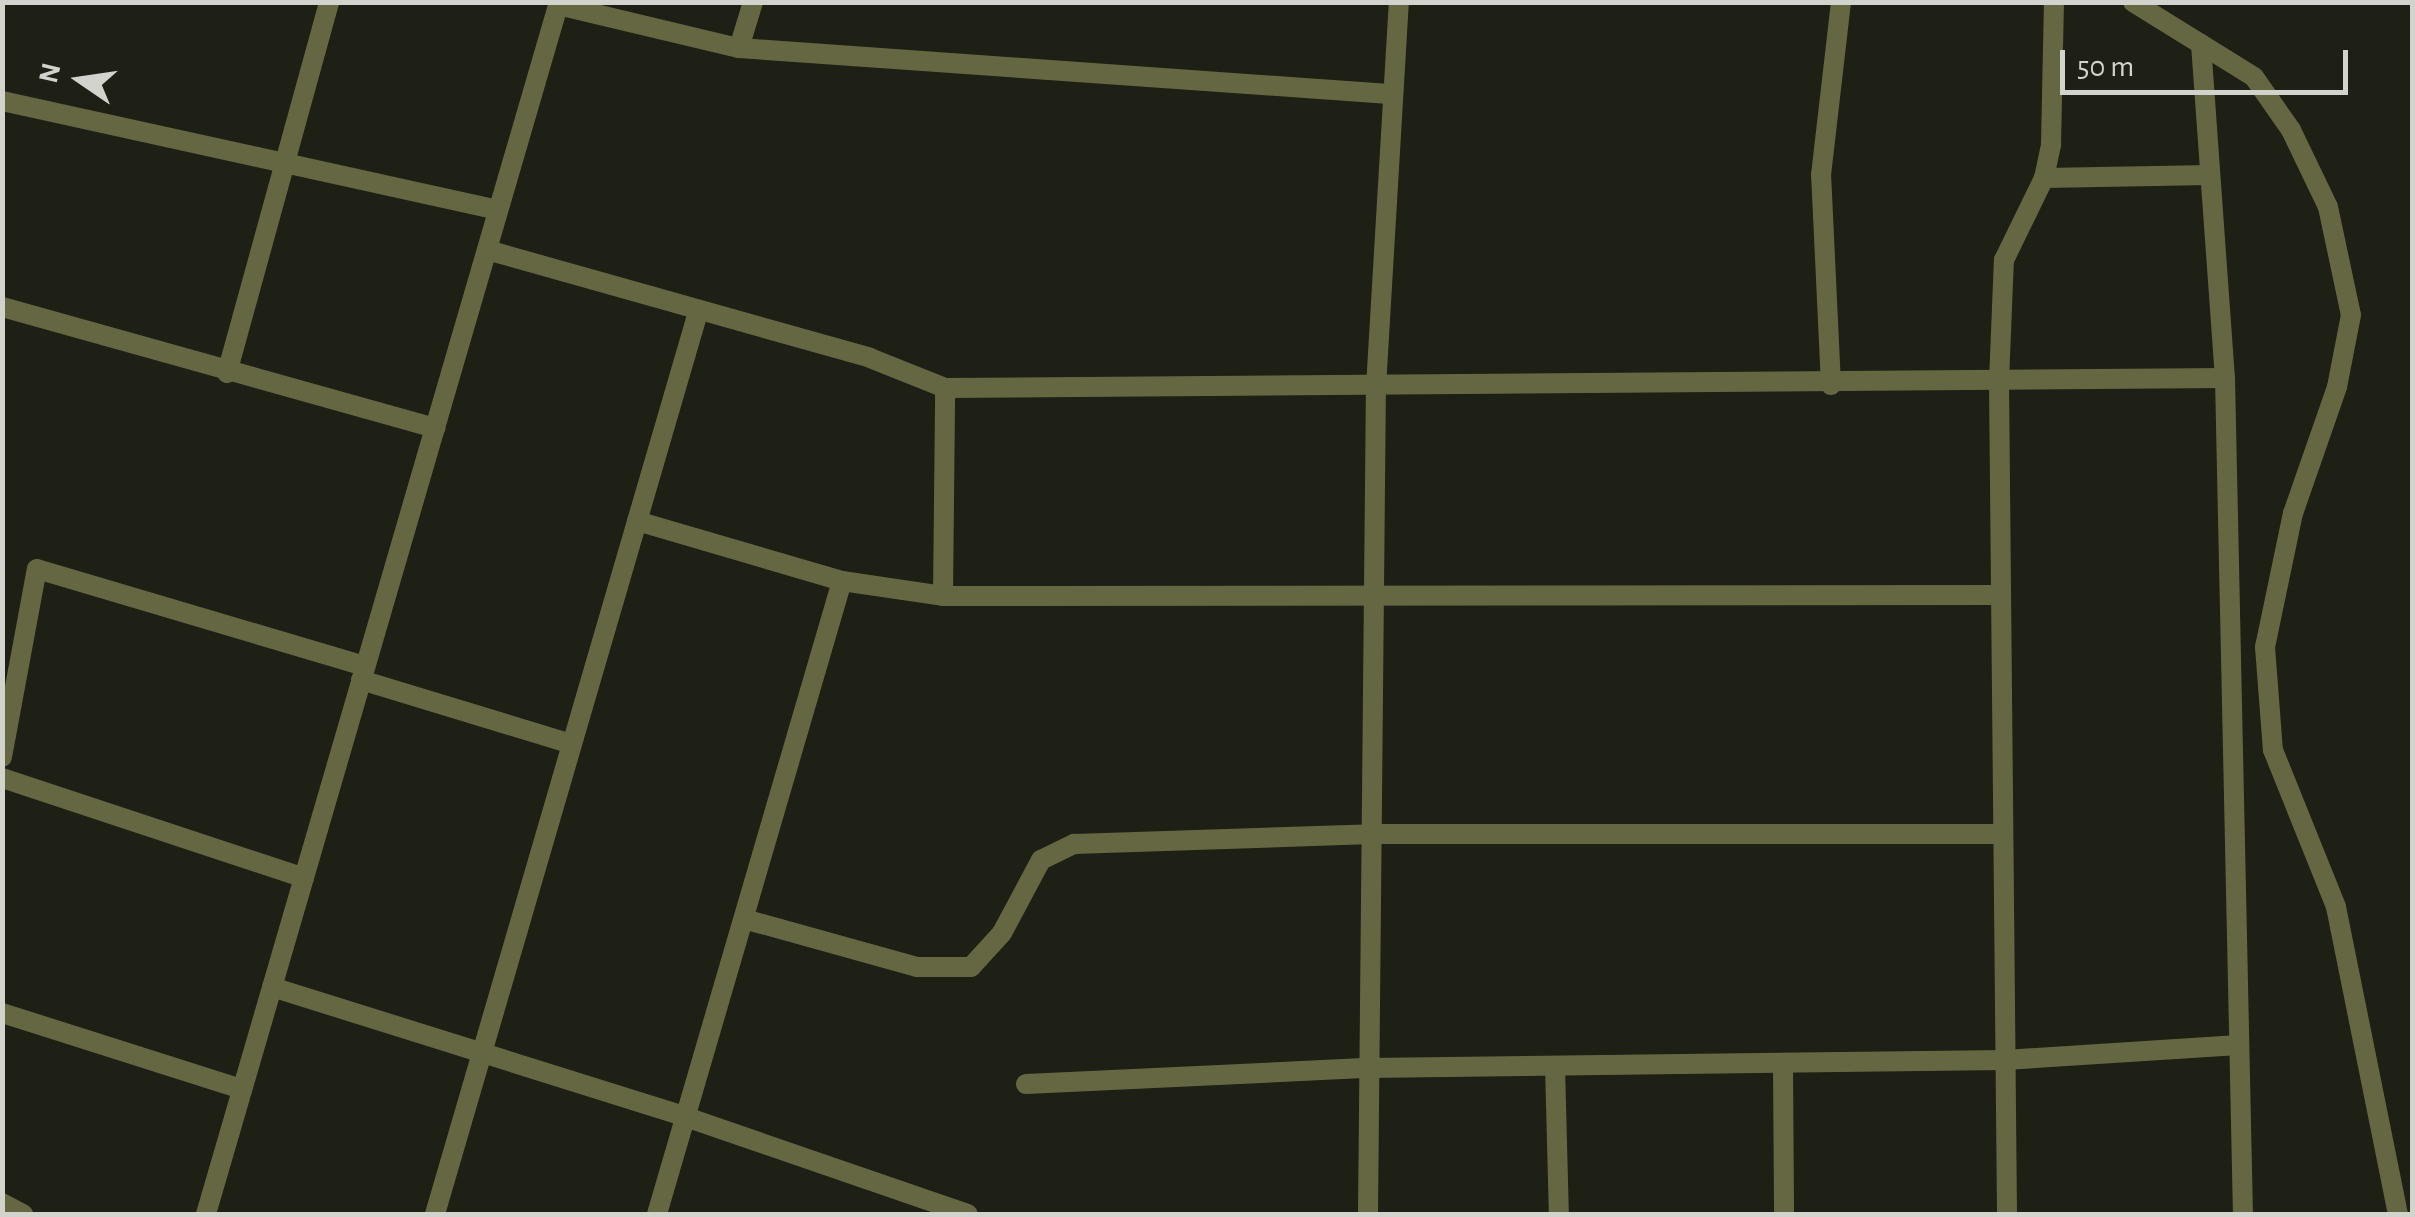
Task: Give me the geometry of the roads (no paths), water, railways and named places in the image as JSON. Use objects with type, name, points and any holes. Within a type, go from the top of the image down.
[{"type":"street","points":[[227,373],[329,2]]},
{"type":"street","points":[[738,48],[753,2]]},
{"type":"street","points":[[1368,1214],[1376,387],[1389,94],[1399,2]]},
{"type":"street","points":[[1831,386],[1821,175],[1841,2]]},
{"type":"street","points":[[2007,1214],[1999,382],[2004,260],[2044,178],[2054,2]]},
{"type":"street","points":[[2133,2],[2254,77],[2291,130],[2328,207],[2351,315],[2337,387],[2293,512],[2264,647],[2273,750],[2336,907],[2398,1214]]},
{"type":"street","points":[[206,1214],[559,4],[738,48],[1389,94]]},
{"type":"street","points":[[2201,44],[2225,378],[2243,1214]]},
{"type":"street","points":[[2,101],[498,210]]},
{"type":"street","points":[[2044,178],[2210,175]]},
{"type":"street","points":[[486,250],[870,358],[945,388],[1831,386],[2225,378]]},
{"type":"street","points":[[2,307],[227,373],[435,428]]},
{"type":"street","points":[[434,1214],[698,312]]},
{"type":"street","points":[[943,596],[945,388]]},
{"type":"street","points":[[637,522],[842,582],[943,596],[2001,594]]},
{"type":"street","points":[[2,757],[37,569],[572,744]]},
{"type":"street","points":[[657,1214],[842,582]]},
{"type":"street","points":[[2,778],[304,878]]},
{"type":"street","points":[[744,920],[917,967],[971,967],[1002,933],[1041,860],[1074,844],[1372,834],[2003,834]]},
{"type":"street","points":[[272,987],[683,1116],[968,1214]]},
{"type":"street","points":[[2,1013],[242,1088]]},
{"type":"street","points":[[1026,1084],[1369,1068],[2005,1060],[2239,1045]]},
{"type":"street","points":[[1784,1064],[1784,1214]]},
{"type":"street","points":[[1555,1066],[1560,1214]]}]
